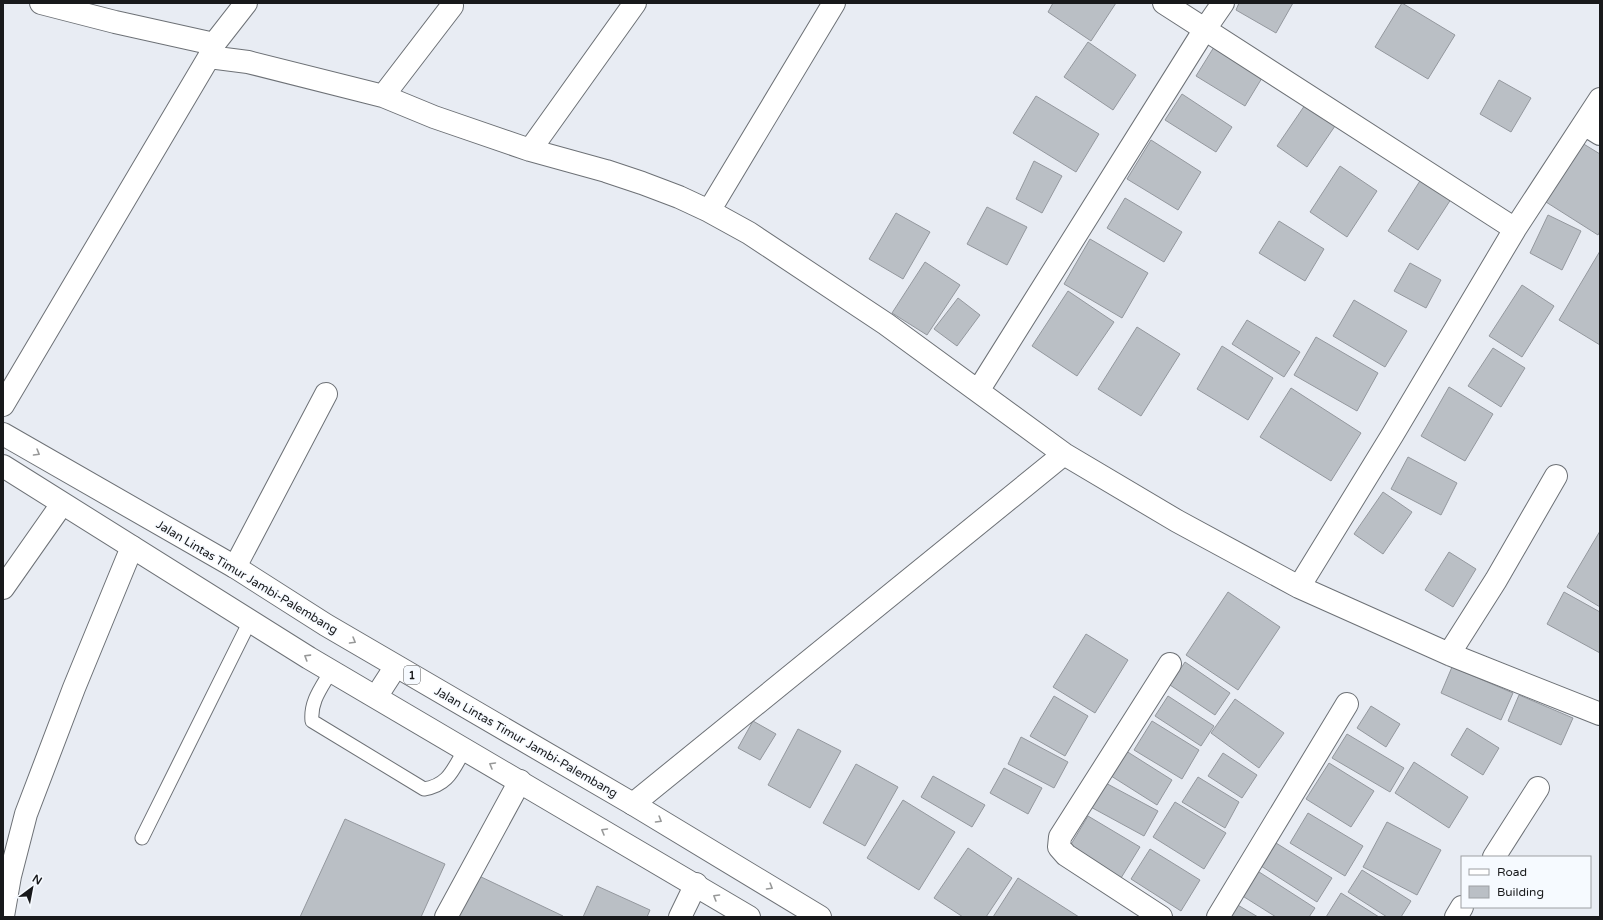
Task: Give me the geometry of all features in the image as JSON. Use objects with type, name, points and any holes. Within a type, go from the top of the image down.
[{"type":"main road","points":[[41,3],[115,22],[248,62],[383,96],[434,117],[530,150],[606,171],[679,197],[749,233],[886,324],[1064,454],[1177,521],[1299,587],[1449,654],[1600,714]]},
{"type":"main road","points":[[3,405],[211,51],[246,3]]},
{"type":"main road","points":[[530,150],[635,3]]},
{"type":"main road","points":[[708,211],[834,3]]},
{"type":"main road","points":[[1164,3],[1515,229]]},
{"type":"main road","points":[[978,391],[1205,29],[1223,3]]},
{"type":"main road","points":[[383,96],[452,6]]},
{"type":"main road","points":[[1299,587],[1389,441],[1515,229],[1592,129],[1600,99]]},
{"type":"main road","points":[[235,567],[326,394]]},
{"type":"main road","name":"Jalan Lintas Timur Jambi-Palembang","points":[[3,434],[235,567],[396,666],[633,804],[820,917]]},
{"type":"main road","points":[[633,804],[1064,454]]},
{"type":"main road","points":[[3,466],[331,671],[750,917]]},
{"type":"main road","points":[[1449,654],[1496,580],[1556,476]]},
{"type":"main road","points":[[3,588],[62,504]]},
{"type":"main road","points":[[3,916],[10,876],[26,814],[74,688],[132,547]]},
{"type":"main road","points":[[1161,917],[1066,855],[1059,847],[1060,838],[1170,664]]},
{"type":"main road","points":[[376,697],[396,666]]},
{"type":"main road","points":[[1218,917],[1346,704]]},
{"type":"main road","points":[[446,917],[520,781]]},
{"type":"main road","points":[[1495,856],[1538,788]]},
{"type":"main road","points":[[680,917],[696,884]]},
{"type":"main road","points":[[1456,917],[1461,908]]},
{"type":"lane","points":[[142,838],[250,621]]},
{"type":"lane","points":[[331,671],[313,703],[311,711],[312,721],[424,789],[435,787],[446,779],[465,749]]},
{"type":"building","points":[[1053,3],[1116,3],[1091,41],[1048,12]]},
{"type":"building","points":[[1239,3],[1293,3],[1276,33],[1236,10]]},
{"type":"building","points":[[1402,3],[1455,35],[1428,79],[1375,47]]},
{"type":"building","points":[[1088,42],[1136,75],[1113,110],[1064,77]]},
{"type":"building","points":[[1214,47],[1262,78],[1245,106],[1196,76]]},
{"type":"building","points":[[1499,80],[1531,98],[1511,132],[1480,114]]},
{"type":"building","points":[[1182,94],[1232,127],[1216,152],[1165,120]]},
{"type":"building","points":[[1036,96],[1099,134],[1076,172],[1013,133]]},
{"type":"building","points":[[1305,105],[1335,126],[1307,167],[1277,146]]},
{"type":"building","points":[[1151,140],[1201,172],[1178,210],[1127,179]]},
{"type":"building","points":[[1582,143],[1600,154],[1600,231],[1598,235],[1546,202]]},
{"type":"building","points":[[1034,161],[1062,176],[1042,213],[1016,199]]},
{"type":"building","points":[[1340,166],[1377,191],[1347,237],[1310,212]]},
{"type":"building","points":[[1425,173],[1455,193],[1418,250],[1388,231]]},
{"type":"building","points":[[1125,198],[1182,232],[1164,262],[1107,228]]},
{"type":"building","points":[[987,207],[1027,227],[1007,265],[967,244]]},
{"type":"building","points":[[896,213],[930,232],[903,279],[869,259]]},
{"type":"building","points":[[1548,215],[1581,231],[1562,270],[1530,253]]},
{"type":"building","points":[[1279,221],[1324,249],[1305,281],[1259,253]]},
{"type":"building","points":[[1090,239],[1148,273],[1122,318],[1064,284]]},
{"type":"building","points":[[1600,251],[1600,345],[1559,320]]},
{"type":"building","points":[[925,262],[960,285],[927,335],[892,313]]},
{"type":"building","points":[[1410,263],[1441,280],[1426,308],[1394,291]]},
{"type":"building","points":[[1522,285],[1554,306],[1522,357],[1489,336]]},
{"type":"building","points":[[1068,291],[1114,322],[1077,376],[1032,346]]},
{"type":"building","points":[[958,298],[980,315],[957,346],[934,329]]},
{"type":"building","points":[[1354,300],[1407,331],[1385,367],[1333,336]]},
{"type":"building","points":[[1247,320],[1300,352],[1284,377],[1232,344]]},
{"type":"building","points":[[1137,327],[1180,354],[1141,416],[1098,389]]},
{"type":"building","points":[[1316,337],[1378,373],[1357,411],[1294,375]]},
{"type":"building","points":[[1222,346],[1273,378],[1248,420],[1197,389]]},
{"type":"building","points":[[1493,348],[1525,368],[1501,407],[1468,386]]},
{"type":"building","points":[[1449,387],[1493,414],[1465,461],[1421,436]]},
{"type":"building","points":[[1291,388],[1361,433],[1331,481],[1260,437]]},
{"type":"building","points":[[1408,457],[1457,483],[1441,515],[1391,489]]},
{"type":"building","points":[[1383,492],[1412,512],[1383,554],[1354,534]]},
{"type":"building","points":[[1600,531],[1600,607],[1567,587]]},
{"type":"building","points":[[1449,552],[1476,569],[1453,607],[1425,590]]},
{"type":"building","points":[[1228,592],[1280,627],[1238,690],[1186,655]]},
{"type":"building","points":[[1564,592],[1600,612],[1600,653],[1547,624]]},
{"type":"building","points":[[1086,634],[1128,660],[1095,713],[1053,687]]},
{"type":"building","points":[[1185,662],[1230,693],[1215,715],[1170,685]]},
{"type":"building","points":[[1452,667],[1513,693],[1501,720],[1441,693]]},
{"type":"building","points":[[1519,695],[1573,718],[1561,745],[1508,721]]},
{"type":"building","points":[[1054,696],[1088,716],[1065,756],[1030,736]]},
{"type":"building","points":[[1168,696],[1214,726],[1201,746],[1155,716]]},
{"type":"building","points":[[1235,699],[1284,733],[1259,768],[1211,733]]},
{"type":"building","points":[[1371,706],[1400,724],[1386,747],[1357,728]]},
{"type":"building","points":[[753,721],[776,734],[760,760],[738,748]]},
{"type":"building","points":[[1152,721],[1199,750],[1182,779],[1134,750]]},
{"type":"building","points":[[1467,728],[1499,748],[1483,775],[1451,755]]},
{"type":"building","points":[[798,729],[841,751],[810,808],[768,785]]},
{"type":"building","points":[[1347,734],[1404,768],[1390,792],[1332,758]]},
{"type":"building","points":[[1021,737],[1068,762],[1054,788],[1008,764]]},
{"type":"building","points":[[1123,749],[1172,780],[1157,805],[1108,774]]},
{"type":"building","points":[[1223,753],[1257,775],[1242,798],[1208,776]]},
{"type":"building","points":[[1414,762],[1468,797],[1449,828],[1395,793]]},
{"type":"building","points":[[1329,763],[1374,791],[1351,827],[1306,799]]},
{"type":"building","points":[[856,764],[898,787],[865,846],[823,823]]},
{"type":"building","points":[[1004,768],[1042,788],[1028,814],[990,793]]},
{"type":"building","points":[[933,776],[985,805],[972,827],[921,797]]},
{"type":"building","points":[[1198,777],[1239,802],[1225,828],[1182,802]]},
{"type":"building","points":[[1100,780],[1158,811],[1144,836],[1087,805]]},
{"type":"building","points":[[903,800],[955,832],[919,890],[867,858]]},
{"type":"building","points":[[1175,802],[1226,833],[1204,869],[1153,837]]},
{"type":"building","points":[[1308,813],[1363,846],[1345,876],[1290,843]]},
{"type":"building","points":[[1088,816],[1140,847],[1121,878],[1070,846]]},
{"type":"building","points":[[345,819],[445,864],[421,917],[300,917]]},
{"type":"building","points":[[1387,822],[1441,850],[1417,895],[1363,867]]},
{"type":"building","points":[[1276,843],[1332,878],[1317,902],[1261,866]]},
{"type":"building","points":[[968,848],[1012,878],[986,917],[963,917],[934,898]]},
{"type":"building","points":[[1150,849],[1200,880],[1181,911],[1131,879]]},
{"type":"building","points":[[1256,870],[1315,908],[1309,917],[1276,917],[1241,895]]},
{"type":"building","points":[[1362,870],[1411,901],[1401,917],[1387,917],[1348,892]]},
{"type":"building","points":[[477,875],[563,916],[456,917]]},
{"type":"building","points":[[1018,878],[1079,917],[993,917]]},
{"type":"building","points":[[597,886],[650,910],[647,917],[583,917]]},
{"type":"building","points":[[1341,893],[1379,917],[1326,917]]},
{"type":"building","points":[[1236,904],[1258,917],[1228,917]]}]
